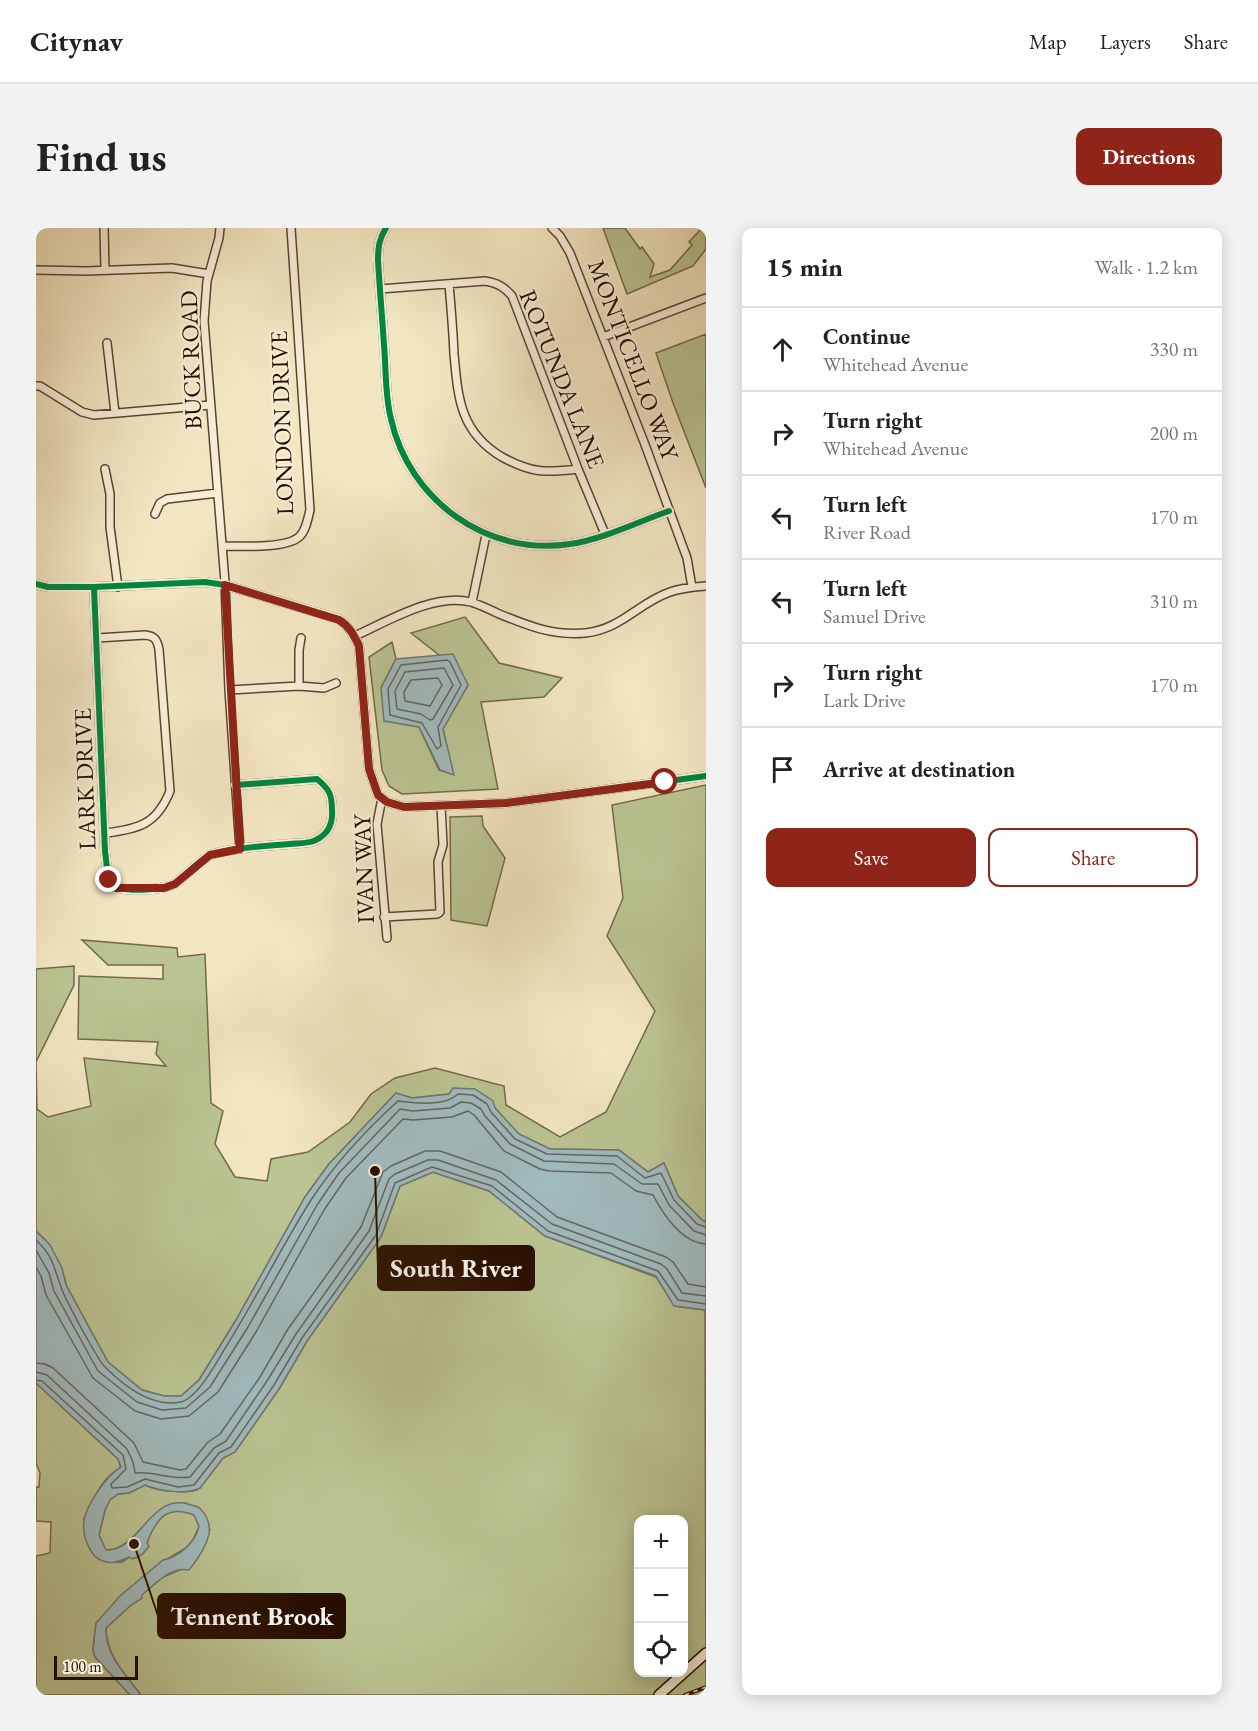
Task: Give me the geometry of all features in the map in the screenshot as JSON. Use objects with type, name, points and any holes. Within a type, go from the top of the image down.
[{"type":"street","points":[[104,228],[105,270]]},
{"type":"street","name":"BUCK ROAD","points":[[220,228],[208,274],[204,321],[222,546]]},
{"type":"street","name":"LONDON DRIVE","points":[[222,546],[274,545],[288,542],[299,537],[306,525],[310,510],[291,228]]},
{"type":"street","points":[[386,228],[381,235],[378,247],[388,404],[401,450],[420,483],[441,505],[462,522],[486,535],[544,547],[582,542],[669,511]]},
{"type":"street","name":"MONTICELLO WAY","points":[[552,228],[560,236],[570,253],[603,337],[690,567],[692,587]]},
{"type":"street","points":[[36,270],[172,268],[208,274]]},
{"type":"street","name":"ROTUNDA LANE","points":[[380,289],[485,281],[496,283],[512,296],[605,534]]},
{"type":"street","points":[[449,284],[458,394],[463,413],[473,432],[489,449],[531,470],[578,469]]},
{"type":"street","points":[[603,337],[706,298]]},
{"type":"street","points":[[107,343],[115,413]]},
{"type":"street","points":[[36,386],[40,386],[82,412],[94,415],[211,405]]},
{"type":"street","points":[[105,469],[110,494],[110,527],[118,586]]},
{"type":"street","points":[[155,514],[160,503],[167,499],[218,493]]},
{"type":"street","points":[[472,602],[486,535]]},
{"type":"street","points":[[222,546],[240,849]]},
{"type":"street","points":[[36,584],[48,587],[94,587],[205,582],[225,585],[345,623],[359,646],[372,783],[378,795],[387,802],[404,807],[506,803],[706,776]]},
{"type":"street","points":[[355,636],[417,608],[444,602],[472,602],[535,629],[562,633],[585,633],[603,629],[624,620],[660,596],[672,591],[706,586]]},
{"type":"street","name":"LARK DRIVE","points":[[94,587],[105,852],[109,880],[117,888],[164,888],[175,884],[210,855],[240,849],[314,842],[327,833],[333,818],[332,802],[328,788],[317,779],[236,785]]},
{"type":"street","points":[[97,638],[145,635],[153,636],[157,641],[170,791],[164,807],[143,826],[106,833]]},
{"type":"street","points":[[299,686],[299,650],[302,638]]},
{"type":"street","points":[[230,690],[299,686],[324,688],[336,683]]},
{"type":"street","name":"IVAN WAY","points":[[382,798],[377,824],[387,938]]},
{"type":"street","points":[[384,917],[440,912],[438,862],[443,845],[441,806]]},
{"type":"street","points":[[658,1695],[706,1653]]},
{"type":"green space","points":[[603,228],[625,228],[654,264],[650,277],[670,270],[692,245],[689,242],[702,228],[706,228],[706,249],[693,266],[627,294]]},
{"type":"green space","points":[[706,334],[706,488],[656,353]]},
{"type":"green space","points":[[465,617],[499,663],[562,678],[544,697],[481,702],[498,789],[402,794],[389,786],[382,770],[369,657],[392,642],[396,659],[381,688],[419,727],[439,770],[453,774],[443,729],[468,685],[439,655],[411,633]]},
{"type":"green space","points":[[706,785],[706,1222],[678,1196],[664,1163],[648,1172],[619,1150],[550,1149],[518,1134],[495,1108],[450,1094],[412,1098],[396,1093],[329,1164],[305,1197],[236,1320],[199,1380],[181,1396],[164,1396],[142,1390],[108,1362],[66,1285],[50,1245],[36,1231],[36,1062],[37,1109],[48,1117],[91,1106],[84,1058],[166,1066],[156,1054],[158,1042],[78,1039],[79,976],[163,979],[163,965],[108,965],[82,940],[177,948],[178,957],[205,954],[211,1103],[223,1111],[215,1144],[235,1177],[267,1181],[271,1159],[308,1152],[350,1122],[371,1094],[395,1078],[435,1068],[504,1086],[506,1105],[560,1137],[606,1112],[655,1011],[607,936],[623,898],[612,805]]},
{"type":"green space","points":[[482,816],[483,826],[505,858],[487,926],[451,920],[450,817]]},
{"type":"green space","points":[[74,966],[74,985],[36,1062],[36,969]]},
{"type":"green space","points":[[433,1172],[489,1191],[545,1236],[656,1277],[675,1306],[705,1310],[706,1695],[141,1695],[123,1672],[109,1647],[106,1628],[163,1577],[182,1569],[210,1530],[186,1503],[174,1504],[159,1511],[123,1545],[105,1550],[99,1535],[110,1499],[145,1485],[173,1491],[200,1488],[223,1458],[235,1452],[279,1389],[307,1341],[381,1237],[400,1186]]},
{"type":"green space","points":[[36,1383],[118,1459],[121,1468],[103,1483],[84,1519],[107,1562],[122,1562],[130,1557],[147,1543],[154,1524],[167,1513],[182,1510],[194,1515],[199,1526],[193,1540],[186,1548],[167,1559],[96,1623],[93,1649],[95,1657],[130,1695],[36,1695],[36,1556],[50,1553],[51,1522],[36,1521],[36,1487],[39,1487],[40,1473],[36,1463]]},
{"type":"water","points":[[453,654],[468,685],[443,729],[454,775],[440,770],[419,727],[384,721],[381,688],[396,659]]},
{"type":"water","points":[[453,1088],[475,1089],[493,1101],[495,1108],[519,1134],[550,1149],[619,1150],[648,1172],[664,1163],[678,1196],[706,1222],[706,1314],[705,1310],[674,1306],[656,1276],[545,1236],[489,1191],[433,1172],[400,1186],[381,1237],[307,1341],[279,1389],[235,1452],[223,1458],[200,1488],[195,1490],[173,1491],[145,1485],[129,1493],[118,1494],[110,1500],[99,1535],[106,1550],[118,1548],[128,1542],[155,1513],[166,1506],[177,1503],[193,1505],[202,1510],[209,1528],[204,1549],[189,1570],[182,1569],[164,1577],[106,1628],[112,1656],[141,1695],[130,1695],[95,1657],[93,1650],[96,1623],[120,1596],[163,1560],[175,1556],[186,1548],[194,1538],[199,1526],[194,1515],[177,1511],[164,1516],[159,1521],[147,1543],[149,1546],[138,1557],[106,1562],[98,1559],[90,1550],[84,1532],[86,1514],[104,1483],[121,1467],[118,1459],[36,1383],[36,1231],[50,1245],[62,1268],[66,1285],[108,1362],[142,1390],[164,1396],[181,1396],[199,1380],[236,1320],[305,1197],[329,1164],[396,1093],[412,1098],[449,1094]]},
{"type":"railway","points":[[685,1695],[706,1687]]},
{"type":"cycle path","points":[[386,228],[379,244],[378,260],[389,412],[400,448],[415,475],[434,498],[456,517],[482,532],[510,541],[539,546],[583,542],[669,511]]},
{"type":"cycle path","points":[[36,584],[48,587],[94,587],[205,582],[225,585],[339,619],[351,631],[359,646],[369,769],[378,795],[387,802],[404,807],[506,803],[706,776]]},
{"type":"cycle path","points":[[94,587],[105,852],[107,872],[111,883],[123,889],[132,890],[163,888],[176,883],[211,855],[244,848],[310,842],[324,835],[331,824],[330,796],[327,789],[317,779],[236,785]]},
{"type":"place","name":"South River","points":[[375,1171]]},
{"type":"place","name":"Tennent Brook","points":[[134,1544]]},
{"type":"route","points":[[109,880],[117,888],[138,890],[164,888],[175,884],[210,855],[240,849],[225,585],[339,620],[345,623],[355,636],[359,646],[369,769],[378,795],[387,802],[404,807],[506,803],[665,782]]}]
